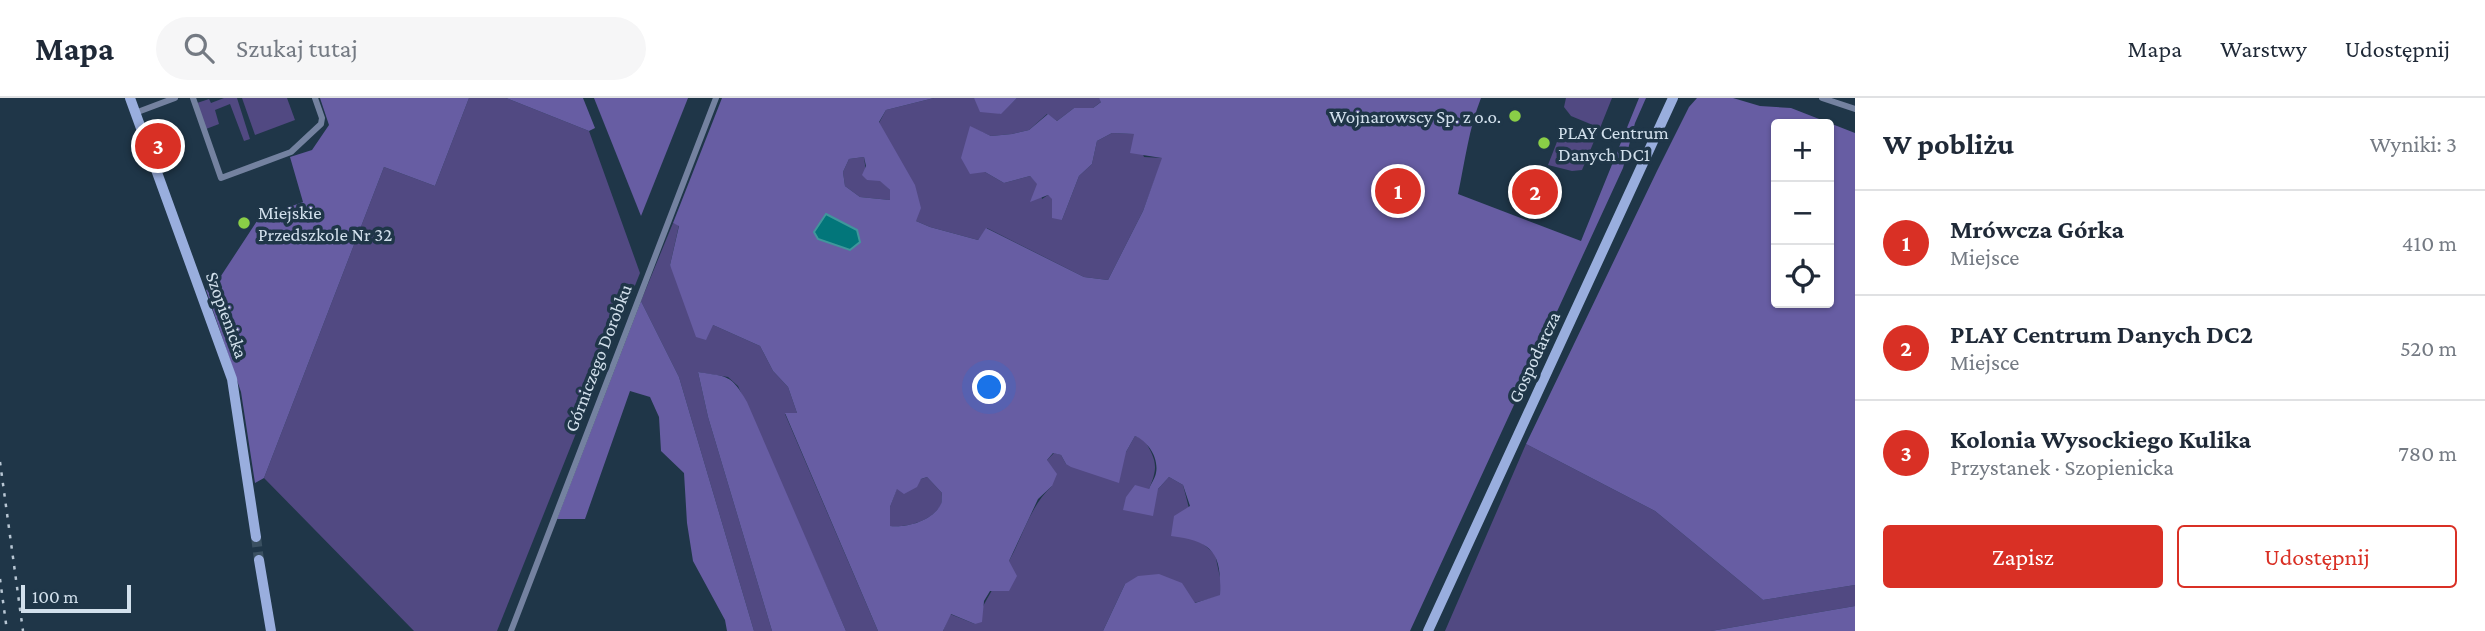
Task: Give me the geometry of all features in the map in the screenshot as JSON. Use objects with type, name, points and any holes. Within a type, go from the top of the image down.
[{"type":"street","name":"Szopienicka","points":[[130,98],[232,379],[256,537]]},
{"type":"street","points":[[135,113],[175,98]]},
{"type":"street","points":[[192,98],[221,178],[291,152],[321,124],[322,118],[315,98]]},
{"type":"street","name":"Górniczego Dorobku","points":[[511,631],[716,98]]},
{"type":"street","name":"Gospodarcza","points":[[1427,631],[1673,98]]},
{"type":"street","points":[[1822,98],[1855,109]]},
{"type":"street","points":[[259,560],[271,631]]},
{"type":"shaded area","points":[[224,98],[237,98],[250,139],[244,141],[230,104],[215,110],[219,124],[206,129],[197,103],[209,99],[211,103]]},
{"type":"shaded area","points":[[242,98],[287,98],[295,120],[255,135]]},
{"type":"shaded area","points":[[320,98],[469,98],[435,186],[384,167],[264,478],[255,483],[241,392],[206,290],[218,284],[259,218],[303,202],[290,157],[312,150],[329,125]]},
{"type":"shaded area","points":[[469,98],[506,98],[589,131],[640,273],[497,631],[414,631],[264,478],[384,167],[435,186]]},
{"type":"shaded area","points":[[506,98],[583,98],[595,128],[589,131]]},
{"type":"shaded area","points":[[594,98],[688,98],[641,216]]},
{"type":"shaded area","points":[[722,98],[934,98],[886,110],[879,122],[915,185],[921,208],[916,221],[978,240],[986,228],[1084,277],[1108,280],[1143,211],[1162,158],[1130,153],[1134,134],[1112,133],[1097,141],[1092,164],[1079,176],[1062,220],[1052,218],[1052,199],[1048,195],[1030,202],[1037,184],[1030,176],[1004,183],[985,172],[970,174],[961,158],[970,126],[991,136],[1012,134],[1029,130],[1048,114],[1057,121],[1074,108],[1093,108],[1101,102],[1099,98],[1481,98],[1470,133],[1458,194],[1581,241],[1639,98],[1646,98],[1635,123],[1623,168],[1410,631],[1103,631],[1125,584],[1138,576],[1159,574],[1182,583],[1195,603],[1220,595],[1219,568],[1212,551],[1196,541],[1171,536],[1174,516],[1190,506],[1183,485],[1169,477],[1158,489],[1153,516],[1123,510],[1126,497],[1135,485],[1149,489],[1156,473],[1152,451],[1135,436],[1126,452],[1119,483],[1071,467],[1061,455],[1053,453],[1047,460],[1057,474],[1052,486],[1038,499],[1009,561],[1017,576],[1009,591],[990,591],[984,601],[982,622],[975,624],[951,614],[943,631],[878,631],[785,413],[797,413],[788,387],[773,371],[760,346],[713,325],[706,340],[696,337],[670,265],[679,226],[673,223]],"holes":[[[864,157],[866,166],[862,175],[867,180],[880,181],[890,190],[890,200],[860,197],[845,186],[843,172],[849,159]],[[927,477],[942,493],[941,504],[937,510],[918,522],[890,526],[890,507],[897,489],[904,494]]]},
{"type":"shaded area","points":[[934,98],[974,98],[1000,114],[1017,98],[1099,98],[1102,101],[1093,108],[1074,108],[1057,121],[1047,114],[1029,130],[1012,134],[991,136],[970,127],[985,172],[1004,183],[1030,176],[1038,184],[1042,199],[1048,195],[1053,198],[1062,220],[1079,176],[1092,164],[1097,141],[1112,133],[1135,134],[1144,157],[1163,158],[1143,211],[1108,280],[1084,277],[987,228],[978,240],[916,221],[896,156],[879,123],[886,110]]},
{"type":"shaded area","points":[[974,98],[1017,98],[1001,114],[980,112]]},
{"type":"shaded area","points":[[1566,98],[1612,98],[1600,128],[1571,116],[1564,107]]},
{"type":"shaded area","points":[[1697,98],[1733,98],[1760,106],[1791,108],[1819,119],[1771,119],[1771,308],[1834,308],[1834,125],[1855,133],[1855,585],[1763,600],[1655,511],[1526,444],[1689,107]]},
{"type":"shaded area","points":[[1582,127],[1597,134],[1582,170],[1572,171],[1548,165],[1560,134],[1577,140]]},
{"type":"shaded area","points":[[864,157],[867,180],[880,180],[890,190],[890,200],[860,197],[845,186],[843,172],[849,159]]},
{"type":"shaded area","points":[[826,214],[857,230],[860,242],[850,250],[818,239],[814,232]]},
{"type":"shaded area","points":[[673,223],[679,225],[670,265],[713,325],[760,346],[773,371],[788,387],[797,413],[785,414],[878,631],[846,631],[738,386],[728,377],[698,372],[708,417],[772,631],[754,631],[679,377],[641,301]]},
{"type":"shaded area","points":[[641,301],[679,377],[754,631],[727,631],[725,620],[693,561],[687,523],[684,473],[661,451],[659,417],[650,397],[630,391],[585,519],[557,519]]},
{"type":"shaded area","points":[[698,372],[728,378],[747,402],[846,631],[772,631],[708,417]]},
{"type":"shaded area","points":[[1135,436],[1144,439],[1155,469],[1149,489],[1126,497],[1158,489],[1169,477],[1183,485],[1197,539],[1215,554],[1221,582],[1220,596],[1194,603],[1125,584],[1103,631],[943,631],[950,614],[975,624],[1032,512],[1052,486],[1047,460],[1054,453],[1061,455],[1066,464],[1126,452]]},
{"type":"shaded area","points":[[1526,444],[1655,511],[1763,600],[1855,585],[1855,606],[1711,631],[1445,631]]},
{"type":"shaded area","points":[[927,477],[942,493],[941,505],[937,511],[918,522],[890,526],[890,507],[897,488]]},
{"type":"shaded area","points":[[1855,606],[1855,631],[1711,631]]},
{"type":"tunnel","points":[[256,537],[259,560]]},
{"type":"railway","points":[[0,462],[23,631]]},
{"type":"railway","points":[[0,579],[7,631]]},
{"type":"place","name":"Wojnarowscy Sp. z o.o.","points":[[1515,116]]},
{"type":"place","name":"PLAY Centrum Danych DC1","points":[[1544,143]]},
{"type":"place","name":"Kolonia Wysockiego Kulika","points":[[158,146]]},
{"type":"place","name":"Mrówcza Górka","points":[[1398,191]]},
{"type":"place","name":"PLAY Centrum Danych DC2","points":[[1535,192]]},
{"type":"place","name":"Miejskie Przedszkole Nr 32","points":[[244,223]]}]
